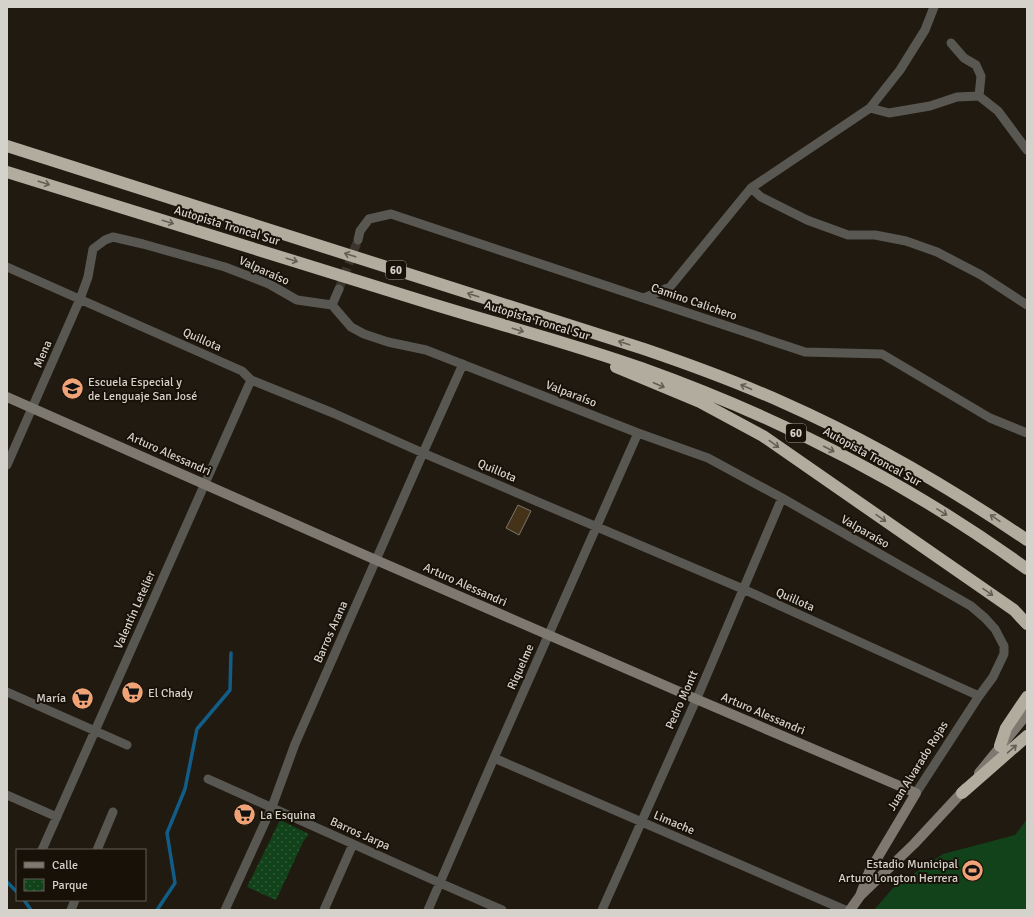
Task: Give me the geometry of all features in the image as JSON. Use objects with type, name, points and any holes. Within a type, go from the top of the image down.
[{"type":"highway","name":"Autopista Troncal Sur","points":[[7,146],[629,344],[737,382],[814,416],[871,444],[952,490],[1027,540]]},
{"type":"highway","name":"Autopista Troncal Sur","points":[[7,172],[592,352],[697,389],[774,422],[855,462],[978,535],[1027,569]]},
{"type":"highway","points":[[545,338],[700,402],[763,436],[1014,610],[1027,624]]},
{"type":"highway","points":[[1000,746],[1006,728],[1027,697]]},
{"type":"highway","points":[[962,793],[1027,736]]},
{"type":"main road","name":"Arturo Alessandri","points":[[7,397],[548,636],[916,793]]},
{"type":"main road","name":"Juan Alvarado Rojas","points":[[850,910],[860,896],[914,844],[962,793],[1027,714]]},
{"type":"main road","name":"Juan Alvarado Rojas","points":[[860,896],[869,872],[916,793]]},
{"type":"street","points":[[644,298],[670,287],[751,188],[870,108],[900,70],[925,30],[934,7]]},
{"type":"street","points":[[951,43],[964,58],[976,65],[981,76],[979,96]]},
{"type":"street","points":[[870,108],[889,113],[930,106],[957,98],[979,96],[998,111],[1027,150]]},
{"type":"street","points":[[751,188],[761,197],[807,220],[848,235],[875,235],[906,241],[937,252],[981,276],[1027,304]]},
{"type":"street","name":"Camino Calichero","points":[[358,240],[360,231],[369,219],[391,214],[804,352],[882,354],[990,418],[1027,433]]},
{"type":"street","name":"Valparaíso","points":[[93,249],[104,240],[113,237],[143,244],[225,268],[269,284],[297,300],[332,306],[351,327],[364,334],[388,342],[426,350],[638,433],[708,458],[782,498],[971,606],[995,629],[1004,646],[1004,654]]},
{"type":"street","name":"Mena","points":[[7,465],[80,299],[88,277],[93,249]]},
{"type":"street","name":"Quillota","points":[[7,267],[242,371],[251,380],[332,413],[743,589],[979,696]]},
{"type":"street","points":[[332,306],[339,289]]},
{"type":"street","name":"Barros Arana","points":[[225,910],[272,807],[295,744],[463,364]]},
{"type":"street","name":"Valentín Letelier","points":[[43,848],[251,380]]},
{"type":"street","name":"Riquelme","points":[[428,910],[638,433]]},
{"type":"street","name":"Pedro Montt","points":[[602,910],[696,699],[782,498]]},
{"type":"street","name":"Juan Alvarado Rojas","points":[[916,793],[993,677],[1004,654]]},
{"type":"street","points":[[7,692],[127,745]]},
{"type":"street","name":"Limache","points":[[494,758],[845,910]]},
{"type":"street","name":"Barros Jarpa","points":[[208,779],[502,910]]},
{"type":"street","points":[[7,795],[57,817]]},
{"type":"street","points":[[97,849],[113,812]]},
{"type":"street","points":[[324,910],[353,844]]},
{"type":"green space","name":"Estadio Municipal Arturo Longton Herrera","points":[[1027,819],[1027,910],[874,910],[893,888],[943,854],[1015,835]]},
{"type":"green space","points":[[280,820],[309,834],[303,842],[276,900],[247,887]]},
{"type":"building","points":[[518,505],[531,511],[519,535],[506,528]]},
{"type":"building","name":"La Esquina","points":[[240,807],[253,812],[248,825],[239,822],[240,820],[235,818]]},
{"type":"waterway","points":[[157,910],[175,883],[167,833],[185,789],[197,729],[230,690],[231,653]]},
{"type":"waterway","points":[[7,882],[16,891]]},
{"type":"waterway","points":[[25,901],[31,910]]},
{"type":"tunnel","points":[[339,289],[358,240]]},
{"type":"place","name":"Escuela Especial y de Lenguaje San José","points":[[72,389]]},
{"type":"place","name":"El Chady","points":[[133,693]]},
{"type":"place","name":"María","points":[[82,698]]},
{"type":"place","name":"La Esquina","points":[[244,815]]},
{"type":"place","name":"Estadio Municipal Arturo Longton Herrera","points":[[973,871]]}]
